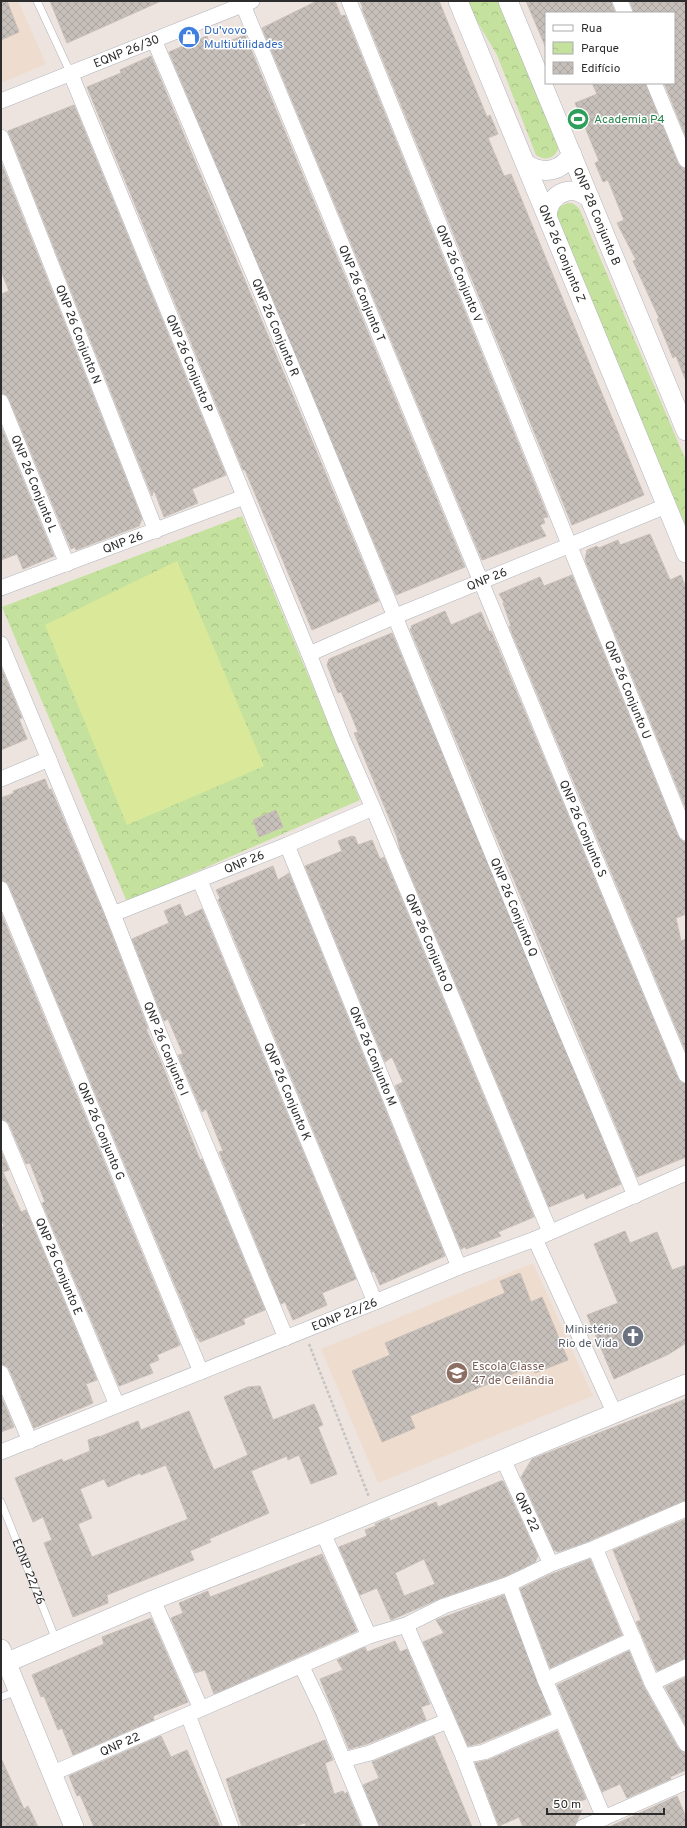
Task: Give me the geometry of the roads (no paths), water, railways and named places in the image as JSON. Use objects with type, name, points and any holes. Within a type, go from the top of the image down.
[{"type":"street","name":"QNP 26 Conjunto V","points":[[349,1],[568,546]]},
{"type":"street","name":"QNP 26 Conjunto Z","points":[[458,1],[686,553]]},
{"type":"street","name":"QNP 28 Conjunto B","points":[[508,1],[686,431]]},
{"type":"street","points":[[620,1],[625,12]]},
{"type":"street","name":"EQNP 26/30","points":[[1,101],[240,4]]},
{"type":"street","name":"QNP 26 Conjunto T","points":[[240,4],[481,582]]},
{"type":"street","name":"QNP 26 Conjunto R","points":[[154,40],[230,215],[301,391],[396,616]]},
{"type":"street","name":"QNP 26 Conjunto P","points":[[70,72],[309,654]]},
{"type":"street","points":[[654,84],[686,160]]},
{"type":"street","name":"QNP 26 Conjunto N","points":[[1,137],[156,531]]},
{"type":"street","points":[[526,164],[533,168],[548,171],[562,166],[572,154]]},
{"type":"street","points":[[547,215],[551,201],[563,192],[578,191],[590,199]]},
{"type":"street","name":"QNP 26 Conjunto L","points":[[1,402],[67,564]]},
{"type":"street","name":"QNP 26","points":[[1,588],[244,497]]},
{"type":"street","name":"QNP 26","points":[[309,654],[396,616],[666,506]]},
{"type":"street","name":"QNP 26 Conjunto U","points":[[568,546],[686,833]]},
{"type":"street","name":"QNP 26 Conjunto S","points":[[481,582],[686,1074]]},
{"type":"street","name":"QNP 26 Conjunto Q","points":[[396,616],[537,963],[635,1196]]},
{"type":"street","name":"QNP 26 Conjunto I","points":[[1,644],[286,1338]]},
{"type":"street","name":"QNP 26 Conjunto O","points":[[309,654],[343,740],[373,808],[550,1232]]},
{"type":"street","points":[[1,779],[49,759]]},
{"type":"street","name":"QNP 26","points":[[113,914],[200,881],[373,808]]},
{"type":"street","name":"QNP 26 Conjunto M","points":[[287,845],[459,1267]]},
{"type":"street","name":"QNP 26 Conjunto K","points":[[200,881],[376,1302]]},
{"type":"street","name":"QNP 26 Conjunto G","points":[[1,889],[201,1372]]},
{"type":"street","name":"QNP 26 Conjunto E","points":[[1,1128],[117,1405]]},
{"type":"street","name":"EQNP 22/26","points":[[1,1452],[376,1302],[459,1267],[535,1239],[686,1173]]},
{"type":"street","points":[[535,1239],[614,1412]]},
{"type":"street","points":[[1,1373],[30,1441]]},
{"type":"street","points":[[74,1827],[51,1774],[9,1694],[3,1659],[57,1642],[153,1600],[323,1533],[614,1412],[686,1384]]},
{"type":"street","name":"QNP 22","points":[[502,1459],[551,1564]]},
{"type":"street","name":"QNP 22","points":[[51,1774],[195,1712],[246,1688],[302,1667],[369,1636],[406,1625],[444,1606],[508,1584],[551,1564],[595,1548],[686,1509]]},
{"type":"street","points":[[323,1533],[369,1636]]},
{"type":"street","points":[[595,1548],[652,1683],[686,1744]]},
{"type":"street","points":[[508,1584],[545,1680],[604,1818]]},
{"type":"street","points":[[153,1600],[195,1712],[231,1827]]},
{"type":"street","points":[[406,1625],[463,1756],[490,1827]]},
{"type":"street","points":[[545,1680],[634,1639]]},
{"type":"street","points":[[302,1667],[371,1827]]},
{"type":"street","points":[[652,1683],[686,1667]]},
{"type":"street","points":[[463,1756],[484,1752],[561,1719]]},
{"type":"street","points":[[343,1760],[370,1753],[447,1721]]},
{"type":"street","points":[[586,1826],[686,1782]]},
{"type":"lane","points":[[37,1],[70,72]]},
{"type":"lane","name":"EQNP 22/26","points":[[1,1502],[57,1642]]},
{"type":"place","name":"Du'vovo Multiutilidades","points":[[189,37]]},
{"type":"place","name":"Academia P4","points":[[578,119]]},
{"type":"place","name":"Ministério Rio de Vida","points":[[633,1336]]},
{"type":"place","name":"Escola Classe 47 de Ceilândia","points":[[457,1373]]}]
